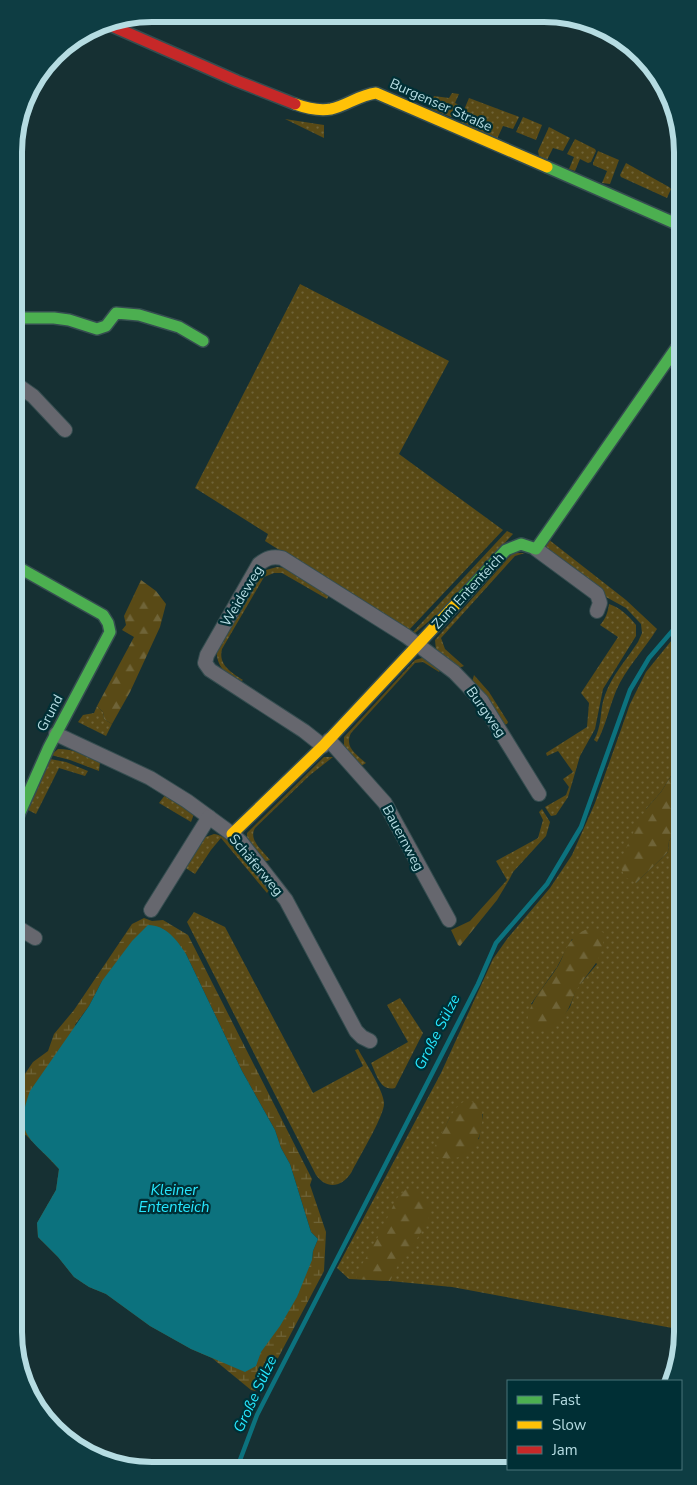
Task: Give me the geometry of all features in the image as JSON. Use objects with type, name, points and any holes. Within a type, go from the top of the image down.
[{"type":"street","name":"Burgenser Straße","points":[[116,28],[237,81],[301,106],[330,109],[366,94],[376,93],[382,95],[674,223]]},
{"type":"street","points":[[23,318],[69,320],[97,329],[106,326],[116,313],[139,315],[179,327],[204,341]]},
{"type":"street","points":[[597,611],[600,598],[597,594],[536,549],[674,351]]},
{"type":"street","points":[[23,389],[33,396],[65,430]]},
{"type":"street","name":"Zum Ententeich","points":[[232,834],[326,743],[506,550],[522,542],[536,549]]},
{"type":"street","name":"Weideweg","points":[[326,743],[304,731],[210,670],[205,663],[207,655],[259,564],[266,559],[282,558],[418,645]]},
{"type":"street","name":"Grund","points":[[22,806],[56,734],[110,632],[108,623],[103,615],[23,570]]},
{"type":"street","name":"Burgweg","points":[[418,645],[454,672],[481,700],[539,794]]},
{"type":"street","name":"Schäferweg","points":[[56,734],[150,778],[181,797],[241,842],[286,900],[356,1031],[370,1041]]},
{"type":"street","name":"Bauernweg","points":[[326,743],[385,803],[448,920]]},
{"type":"street","points":[[152,910],[209,817]]},
{"type":"street","points":[[22,930],[35,938]]},
{"type":"green space","points":[[452,93],[459,94],[455,103],[459,105],[455,114],[451,117],[431,109],[434,96],[449,98]]},
{"type":"green space","points":[[469,98],[519,117],[513,129],[503,126],[497,139],[461,122],[461,117]]},
{"type":"green space","points":[[523,117],[542,125],[536,140],[516,132]]},
{"type":"green space","points":[[285,119],[324,125],[324,138]]},
{"type":"green space","points":[[549,127],[570,138],[563,151],[553,148],[547,160],[539,156],[538,151]]},
{"type":"green space","points":[[575,139],[596,151],[591,162],[588,163],[580,159],[575,171],[569,169],[574,157],[567,154]]},
{"type":"green space","points":[[598,151],[619,160],[610,184],[602,183],[607,171],[593,165]]},
{"type":"green space","points":[[626,163],[669,187],[671,189],[667,198],[621,177],[620,175]]},
{"type":"green space","points":[[300,284],[449,361],[399,454],[503,530],[408,631],[265,541],[268,534],[195,488]]},
{"type":"green space","points":[[507,531],[513,534],[448,605],[415,633],[413,632]]},
{"type":"green space","points":[[548,539],[626,600],[657,629],[620,683],[597,742],[594,740],[599,728],[605,695],[616,674],[638,642],[642,633],[641,624],[626,608],[606,597],[544,550]]},
{"type":"green space","points":[[513,553],[525,553],[515,556],[441,638],[445,649],[464,666],[459,668],[436,650],[435,640]]},
{"type":"green space","points":[[277,567],[286,568],[329,595],[327,599],[282,573],[274,573],[264,577],[222,649],[221,655],[224,664],[243,680],[239,683],[222,669],[218,660],[217,648],[259,576],[266,570]]},
{"type":"green space","points":[[141,580],[156,591],[166,604],[160,627],[130,692],[112,724],[104,719],[103,712],[97,706],[134,637],[122,630],[126,625],[124,616]]},
{"type":"green space","points":[[609,604],[627,615],[636,625],[636,636],[603,689],[595,729],[580,756],[568,797],[556,815],[551,816],[545,807],[566,795],[569,787],[563,779],[573,772],[558,751],[547,756],[546,753],[587,727],[589,703],[581,693],[618,637],[600,625],[604,620]]},
{"type":"green space","points":[[674,637],[674,771],[661,792],[646,809],[636,883],[668,852],[669,841],[674,834],[674,1328],[452,1287],[349,1279],[337,1268],[441,1073],[493,959],[507,939],[550,888],[572,855],[595,803],[630,704],[646,672]],"holes":[[[572,939],[597,964],[576,989],[570,1007],[561,1019],[531,1004],[557,967]],[[483,1114],[479,1139],[435,1148],[450,1117]]]},
{"type":"green space","points":[[427,659],[441,669],[439,672],[423,662],[415,663],[351,733],[349,742],[352,750],[366,763],[361,766],[359,765],[344,747],[344,737],[415,660]]},
{"type":"green space","points":[[474,675],[489,692],[508,722],[507,724],[503,725],[472,682]]},
{"type":"green space","points":[[97,706],[103,712],[104,719],[112,724],[106,736],[78,722],[83,715],[94,713]]},
{"type":"green space","points":[[58,749],[75,751],[100,762],[99,771],[51,755]]},
{"type":"green space","points":[[324,757],[333,757],[310,775],[255,828],[253,837],[260,849],[270,860],[263,862],[247,839],[247,833]]},
{"type":"green space","points":[[50,759],[66,762],[88,771],[85,776],[59,768],[36,814],[28,810]]},
{"type":"green space","points":[[674,771],[674,834],[669,841],[668,852],[636,883],[625,877],[619,864],[646,809],[661,792]]},
{"type":"green space","points":[[165,795],[194,814],[191,822],[159,803]]},
{"type":"green space","points":[[542,809],[550,822],[546,836],[507,880],[496,861],[538,838],[543,820],[539,812]]},
{"type":"green space","points":[[214,834],[230,841],[238,848],[270,888],[267,893],[221,838],[195,874],[184,867],[203,838]]},
{"type":"green space","points":[[509,880],[497,900],[460,946],[458,945],[451,930],[470,921]]},
{"type":"green space","points":[[194,912],[225,927],[313,1093],[363,1066],[355,1050],[358,1049],[369,1068],[383,1099],[383,1110],[351,1173],[343,1182],[334,1185],[324,1183],[316,1175],[187,922]]},
{"type":"green space","name":"Kleiner Ententeich","points":[[144,918],[152,921],[163,920],[188,935],[312,1179],[310,1185],[326,1232],[324,1271],[268,1377],[255,1391],[251,1390],[212,1358],[191,1349],[150,1326],[106,1294],[89,1287],[74,1277],[38,1237],[37,1223],[56,1190],[59,1169],[26,1135],[22,1135],[22,1078],[33,1062],[48,1051],[54,1034],[74,1010],[132,924]],"holes":[[[186,954],[242,1071],[275,1130],[281,1148],[290,1164],[311,1232],[318,1239],[313,1251],[312,1260],[75,1025],[89,1006],[102,981]]]},
{"type":"green space","points":[[593,927],[604,933],[601,951],[596,963],[577,990],[567,1012],[558,1024],[546,1031],[534,1030],[527,1025],[528,1016],[538,994],[558,966],[566,948],[575,937]]},
{"type":"green space","points":[[400,998],[423,1033],[395,1088],[390,1088],[379,1081],[371,1063],[408,1042],[387,1005]]},
{"type":"green space","points":[[469,1101],[478,1104],[482,1108],[481,1130],[478,1139],[467,1153],[458,1157],[436,1157],[434,1148],[450,1117],[463,1102]]},
{"type":"green space","points":[[406,1189],[416,1189],[431,1204],[427,1223],[402,1262],[398,1265],[390,1281],[356,1279],[358,1270],[372,1249],[397,1198]]},
{"type":"water","name":"Kleiner Ententeich","points":[[148,925],[166,930],[186,954],[242,1071],[275,1130],[281,1148],[290,1164],[311,1232],[318,1239],[313,1251],[312,1260],[297,1297],[280,1326],[261,1352],[256,1366],[245,1372],[191,1349],[150,1326],[106,1294],[89,1287],[74,1277],[38,1237],[37,1223],[56,1190],[59,1169],[33,1142],[24,1127],[25,1106],[30,1091],[89,1006],[102,981],[132,941]]},
{"type":"waterway","name":"Große Sülze","points":[[239,1462],[257,1415],[478,984],[496,943],[547,884],[581,827],[630,690],[649,658],[674,629]]},
{"type":"traffic: fast","points":[[547,167],[674,223]]},
{"type":"traffic: fast","points":[[23,318],[69,320],[97,329],[106,326],[116,313],[139,315],[179,327],[203,341]]},
{"type":"traffic: fast","points":[[457,603],[506,550],[521,544],[536,549],[674,351]]},
{"type":"traffic: fast","points":[[22,807],[49,747],[110,632],[108,623],[103,615],[23,570]]},
{"type":"traffic: slow","points":[[295,104],[313,109],[331,109],[376,93],[547,167]]},
{"type":"traffic: slow","points":[[232,834],[323,746],[457,603]]},
{"type":"traffic: jam","points":[[116,28],[237,81],[295,104]]}]
